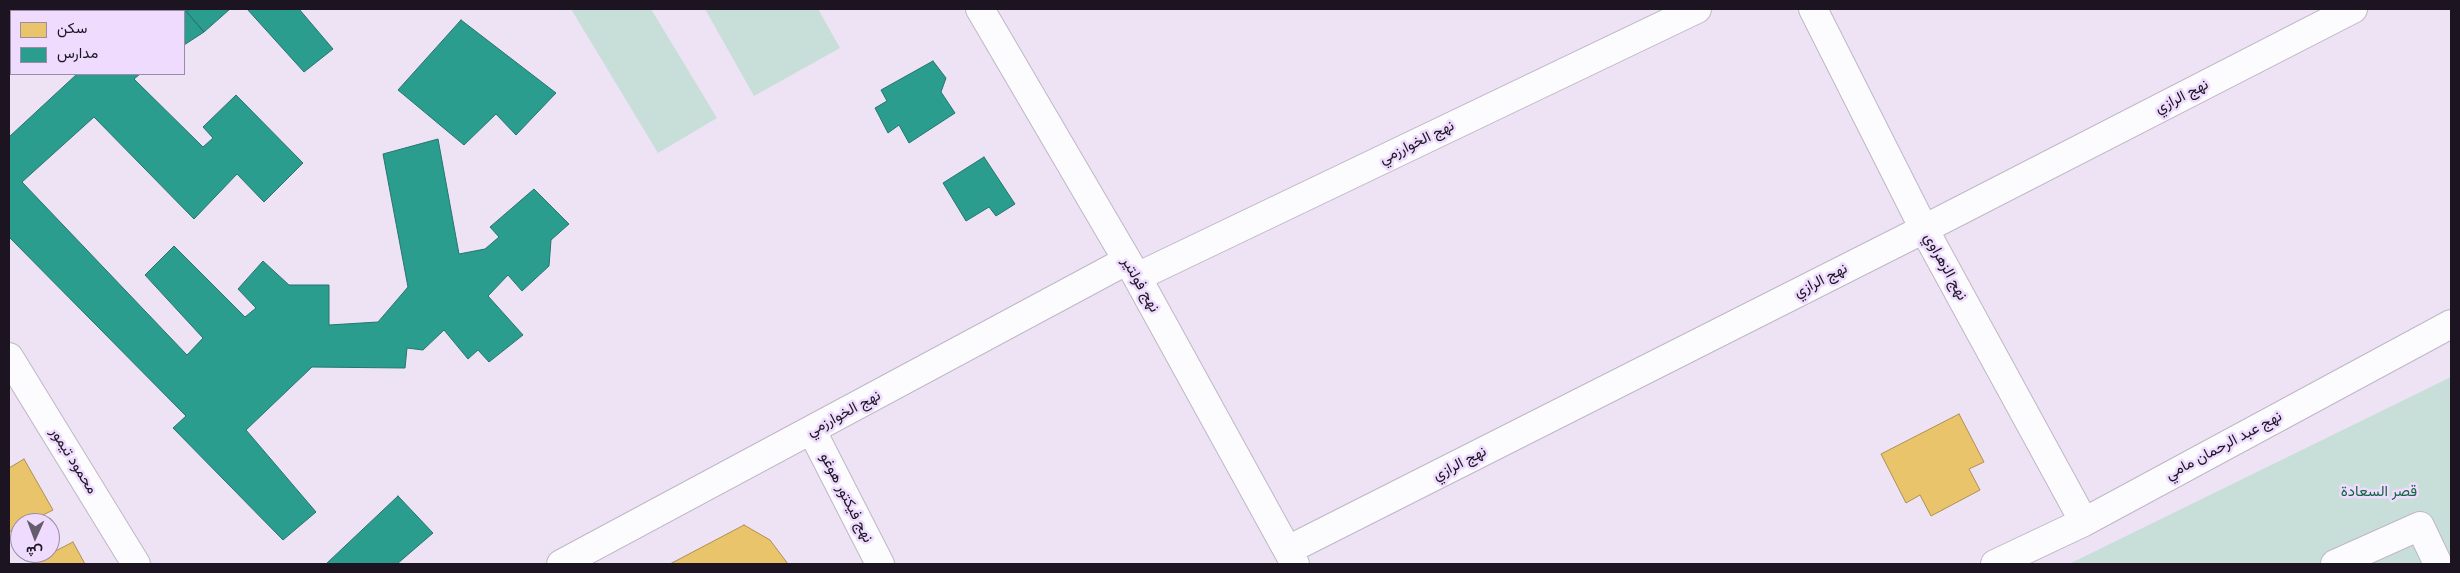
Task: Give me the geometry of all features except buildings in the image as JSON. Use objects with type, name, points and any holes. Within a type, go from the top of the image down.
[{"type":"street","name":"نهج فولتير","points":[[980,9],[1132,269],[1292,557]]},
{"type":"street","name":"نهج الخوارزمي","points":[[561,564],[812,431],[1132,269],[1697,9]]},
{"type":"street","name":"نهج الزهراوي","points":[[1813,9],[1924,229],[2084,522]]},
{"type":"street","name":"نهج الرازي","points":[[1292,557],[2353,9]]},
{"type":"street","name":"نهج عبد الرحمان مامي","points":[[1995,564],[2084,522],[2451,324]]},
{"type":"street","name":"محمود تيمور","points":[[9,357],[136,564]]},
{"type":"street","name":"نهج فيكتور هوغو","points":[[812,431],[880,564]]},
{"type":"street","points":[[2335,564],[2420,526],[2438,564]]},
{"type":"green space","points":[[9,9],[47,9],[10,10],[9,32]]},
{"type":"green space","points":[[571,9],[651,9],[717,118],[658,153]]},
{"type":"green space","points":[[705,9],[818,9],[840,48],[754,96]]},
{"type":"green space","name":"قصر السعادة","points":[[2451,377],[2451,564],[2069,564]]}]
